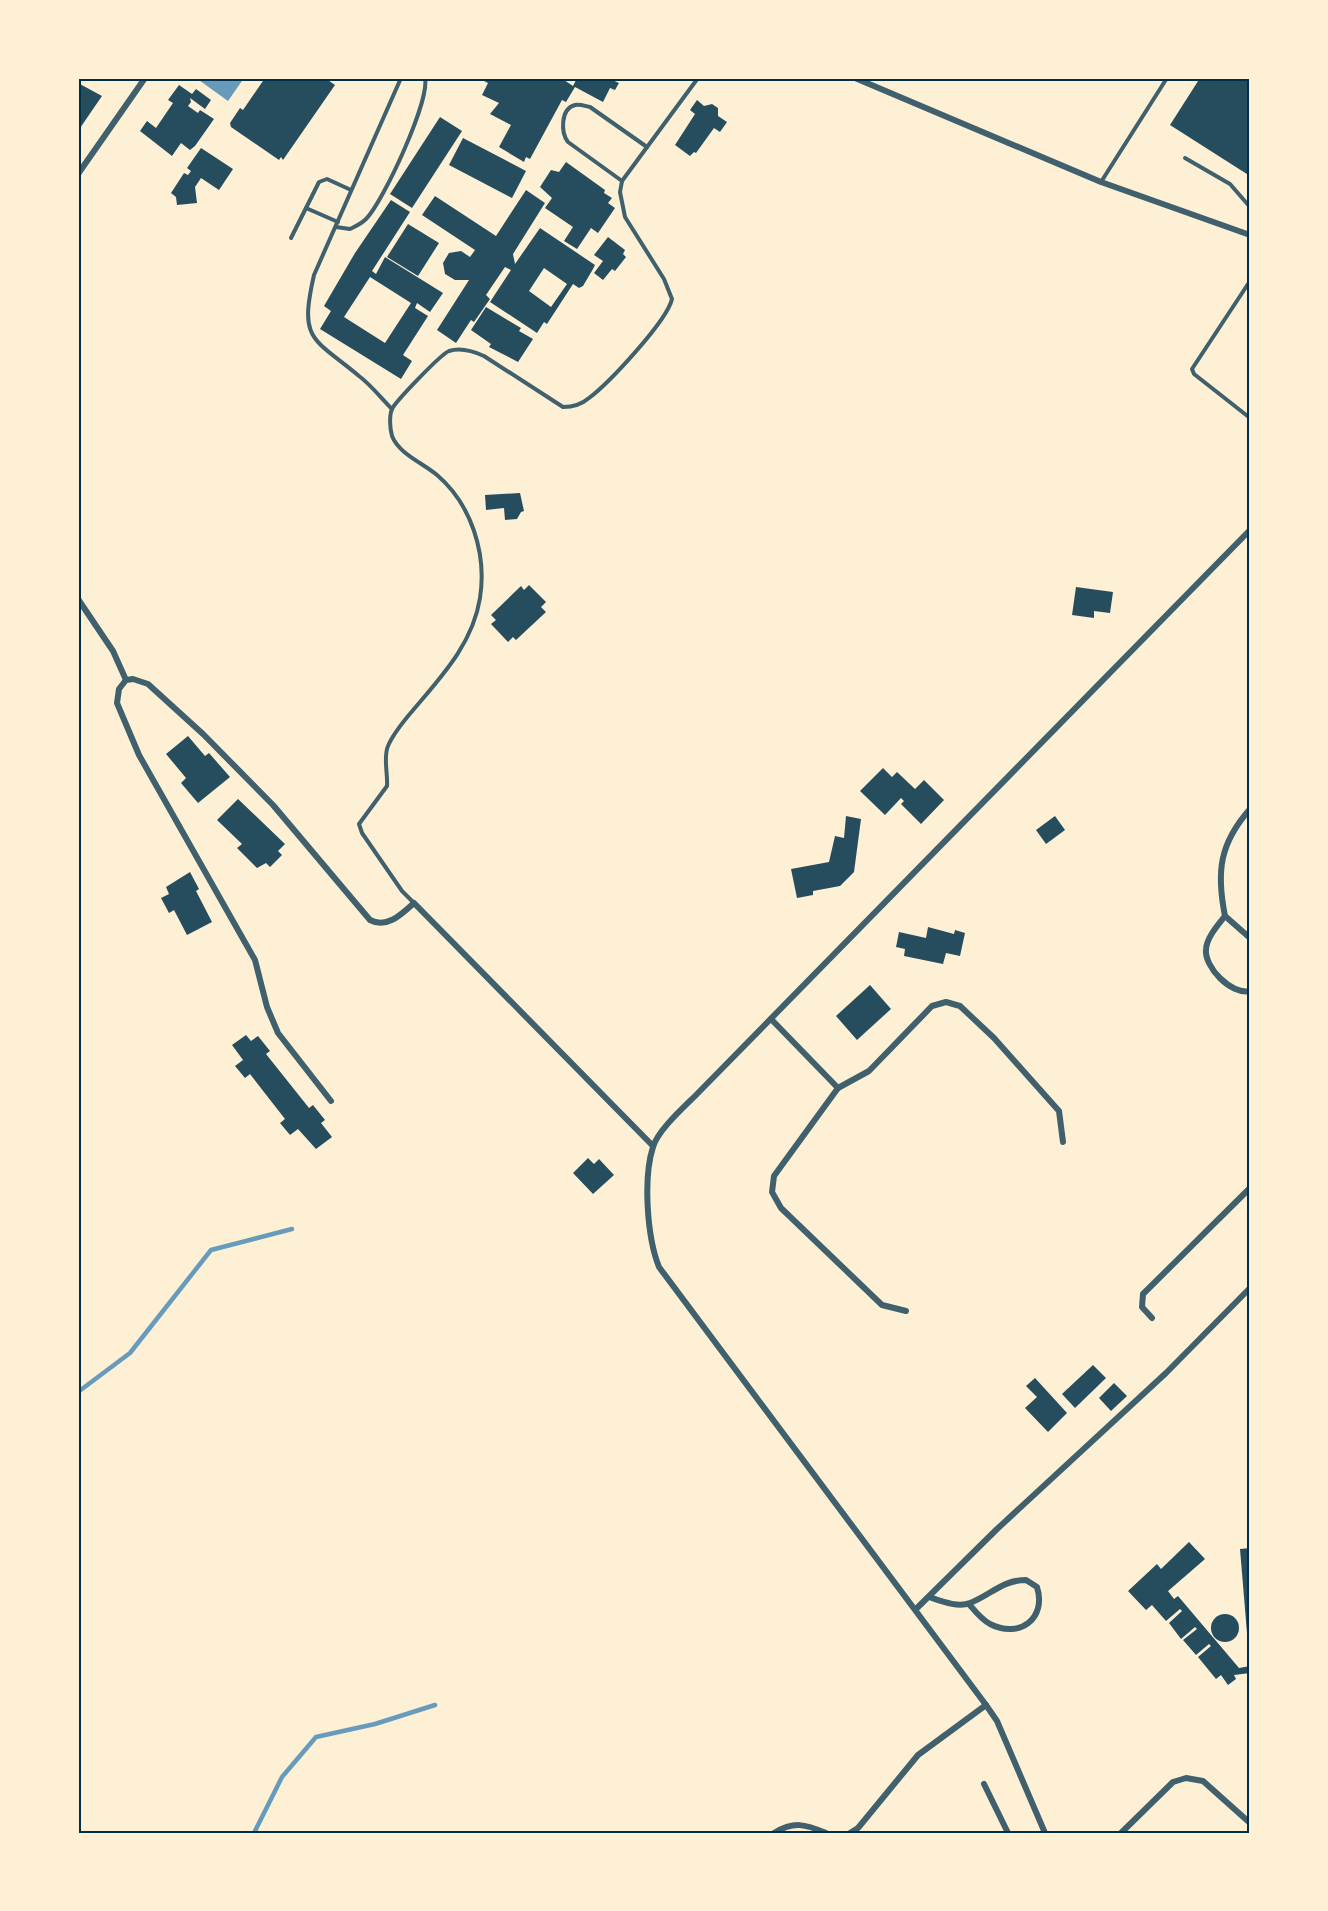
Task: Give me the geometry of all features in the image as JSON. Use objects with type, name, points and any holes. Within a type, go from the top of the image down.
[{"type":"street","points":[[78,174],[145,78]]},
{"type":"street","points":[[855,78],[1101,182],[1250,235]]},
{"type":"street","points":[[1045,1833],[997,1721],[987,1704],[660,1267],[654,1254],[649,1208],[653,1146],[670,1122],[1250,530]]},
{"type":"street","points":[[78,599],[113,651],[126,680]]},
{"type":"street","points":[[330,1101],[278,1033],[267,1007],[255,960],[139,755],[117,703],[118,689],[126,680],[140,680],[148,684],[232,763],[273,805],[370,920],[380,924],[388,922],[414,903],[653,1146]]},
{"type":"street","points":[[1250,809],[1227,838],[1221,874],[1225,916],[1206,946],[1205,957],[1215,972],[1233,987],[1250,991]]},
{"type":"street","points":[[1225,916],[1250,938]]},
{"type":"street","points":[[906,1311],[882,1305],[781,1208],[772,1192],[774,1176],[838,1088],[868,1071],[932,1006],[941,1002],[955,1004],[966,1010],[994,1038],[1059,1111],[1064,1142]]},
{"type":"street","points":[[771,1019],[838,1088]]},
{"type":"street","points":[[1152,1318],[1142,1307],[1143,1294],[1250,1188]]},
{"type":"street","points":[[916,1609],[996,1530],[1166,1373],[1250,1288]]},
{"type":"street","points":[[929,1597],[951,1604],[969,1604],[1001,1585],[1026,1580],[1032,1581],[1037,1587],[1041,1606],[1033,1620],[1018,1628],[1010,1628],[991,1625],[969,1604]]},
{"type":"street","points":[[850,1833],[858,1828],[918,1755],[987,1704]]},
{"type":"street","points":[[1121,1833],[1173,1782],[1186,1778],[1203,1781],[1250,1823]]},
{"type":"street","points":[[984,1784],[1008,1833]]},
{"type":"street","points":[[774,1833],[788,1826],[805,1824],[826,1833]]},
{"type":"lane","points":[[392,409],[361,377],[316,343],[308,325],[307,304],[314,274],[401,78]]},
{"type":"lane","points":[[306,208],[337,225],[350,229],[367,218],[412,134],[421,108],[425,78]]},
{"type":"lane","points":[[414,903],[396,882],[362,833],[359,824],[384,794],[388,773],[387,748],[396,732],[455,660],[467,639],[477,615],[482,581],[475,531],[466,511],[437,475],[396,442],[391,427],[392,409],[440,357],[452,350],[472,351],[484,356],[563,407],[576,405],[588,399],[612,377],[645,339],[672,299],[667,285],[621,207],[622,180],[698,78]]},
{"type":"lane","points":[[1101,182],[1167,78]]},
{"type":"lane","points":[[622,180],[568,142],[563,135],[563,122],[570,109],[579,105],[590,107],[647,147]]},
{"type":"lane","points":[[1185,158],[1230,184],[1250,207]]},
{"type":"lane","points":[[291,238],[323,180],[327,179],[351,190]]},
{"type":"lane","points":[[1250,281],[1192,369],[1194,375],[1250,418]]},
{"type":"water","points":[[196,78],[244,78],[228,101]]},
{"type":"building","points":[[265,78],[325,78],[335,85],[283,160],[281,157],[279,160],[231,127],[230,123],[240,108],[243,110]]},
{"type":"building","points":[[478,78],[561,78],[573,86],[576,80],[573,78],[608,78],[619,83],[615,90],[610,88],[603,102],[575,87],[566,102],[562,100],[530,159],[526,157],[524,162],[499,147],[511,125],[490,114],[499,103],[482,95],[488,83]]},
{"type":"building","points":[[1200,78],[1250,78],[1250,176],[1170,125]]},
{"type":"building","points":[[78,83],[102,96],[78,131]]},
{"type":"building","points":[[179,85],[192,94],[196,89],[211,100],[205,109],[190,98],[191,102],[188,106],[214,119],[195,146],[190,150],[181,143],[172,156],[140,131],[147,121],[156,128],[173,103],[168,100]]},
{"type":"building","points":[[697,100],[704,106],[712,104],[718,108],[718,116],[727,122],[720,132],[714,128],[696,153],[690,156],[675,145],[695,114],[690,110]]},
{"type":"building","points":[[440,117],[462,131],[412,208],[390,194]]},
{"type":"building","points":[[463,138],[526,171],[512,198],[449,165]]},
{"type":"building","points":[[201,148],[233,169],[219,190],[201,178],[195,187],[197,203],[177,205],[176,197],[171,193],[184,173],[188,175],[191,171],[187,168]]},
{"type":"building","points":[[566,162],[605,190],[604,193],[612,198],[608,203],[615,208],[598,233],[591,228],[577,249],[564,241],[573,227],[545,208],[552,198],[540,187],[551,170],[559,172]]},
{"type":"building","points":[[526,190],[545,203],[513,254],[515,264],[540,228],[595,265],[583,286],[579,288],[573,284],[547,324],[544,322],[537,333],[490,302],[511,270],[505,267],[486,295],[490,299],[474,322],[471,320],[456,343],[437,330],[469,280],[455,280],[445,274],[443,263],[449,253],[461,251],[470,257],[475,250],[422,215],[435,196],[496,236]],"holes":[[[544,268],[567,284],[551,307],[529,291]]]},
{"type":"building","points":[[391,200],[410,212],[372,271],[376,274],[385,257],[443,293],[430,312],[417,303],[415,308],[428,316],[403,355],[412,361],[401,379],[320,329],[331,311],[324,306],[355,253]],"holes":[[[370,277],[411,303],[385,343],[344,317]]]},
{"type":"building","points":[[408,224],[439,243],[418,276],[387,257]]},
{"type":"building","points":[[608,237],[625,250],[623,254],[626,257],[615,271],[612,269],[603,280],[594,273],[603,261],[594,255]]},
{"type":"building","points":[[486,307],[521,328],[519,331],[533,339],[518,362],[489,347],[491,344],[471,330]]},
{"type":"building","points":[[520,493],[524,511],[517,519],[505,520],[504,508],[486,510],[485,495]]},
{"type":"building","points":[[529,585],[546,602],[541,607],[546,612],[516,640],[513,637],[508,642],[491,624],[496,620],[491,615],[521,586],[524,590]]},
{"type":"building","points":[[1076,587],[1113,592],[1110,613],[1094,611],[1094,618],[1072,615]]},
{"type":"building","points":[[188,736],[205,756],[209,753],[230,777],[198,803],[181,783],[186,778],[166,754]]},
{"type":"building","points":[[883,768],[892,777],[897,772],[915,789],[924,780],[944,800],[921,824],[901,804],[904,801],[901,798],[885,815],[860,791]]},
{"type":"building","points":[[238,799],[285,844],[278,851],[282,855],[270,867],[266,863],[257,868],[237,848],[242,844],[217,820]]},
{"type":"building","points":[[846,816],[861,819],[854,872],[840,886],[813,891],[813,895],[797,898],[791,869],[829,862],[835,836],[844,838]]},
{"type":"building","points":[[1055,816],[1065,830],[1046,844],[1036,830]]},
{"type":"building","points":[[190,872],[199,889],[196,891],[212,922],[187,935],[174,910],[169,913],[161,898],[169,894],[166,887]]},
{"type":"building","points":[[928,927],[954,934],[955,930],[965,933],[960,956],[946,953],[943,964],[904,956],[905,949],[896,947],[899,932],[926,938]]},
{"type":"building","points":[[870,985],[891,1009],[857,1040],[836,1016]]},
{"type":"building","points":[[246,1035],[251,1041],[258,1036],[270,1051],[266,1054],[309,1108],[313,1105],[325,1120],[321,1123],[332,1137],[316,1149],[298,1129],[290,1135],[280,1123],[285,1119],[250,1074],[245,1078],[235,1066],[243,1060],[232,1045]]},
{"type":"building","points":[[588,1158],[594,1164],[599,1159],[614,1175],[593,1194],[573,1173]]},
{"type":"building","points":[[1093,1365],[1106,1378],[1075,1408],[1062,1394]]},
{"type":"building","points":[[1035,1378],[1067,1413],[1048,1432],[1025,1408],[1037,1397],[1026,1386]]},
{"type":"building","points":[[1114,1383],[1127,1396],[1111,1411],[1099,1398]]},
{"type":"building","points":[[1189,1542],[1205,1559],[1168,1591],[1174,1599],[1178,1596],[1239,1668],[1250,1666],[1250,1673],[1234,1675],[1236,1679],[1228,1685],[1221,1675],[1216,1679],[1198,1657],[1211,1646],[1209,1644],[1196,1655],[1183,1640],[1197,1629],[1195,1627],[1181,1639],[1169,1623],[1182,1611],[1180,1609],[1166,1621],[1152,1605],[1146,1610],[1128,1591],[1157,1564],[1161,1569]]},
{"type":"building","points":[[1250,1548],[1250,1645],[1248,1645],[1240,1549]]},
{"type":"building","points":[[1225,1614],[1235,1618],[1239,1628],[1235,1638],[1225,1642],[1215,1638],[1211,1628],[1215,1618]]},
{"type":"waterway","points":[[78,1392],[130,1353],[211,1250],[292,1229]]},
{"type":"waterway","points":[[254,1833],[282,1777],[316,1737],[375,1724],[435,1705]]}]
